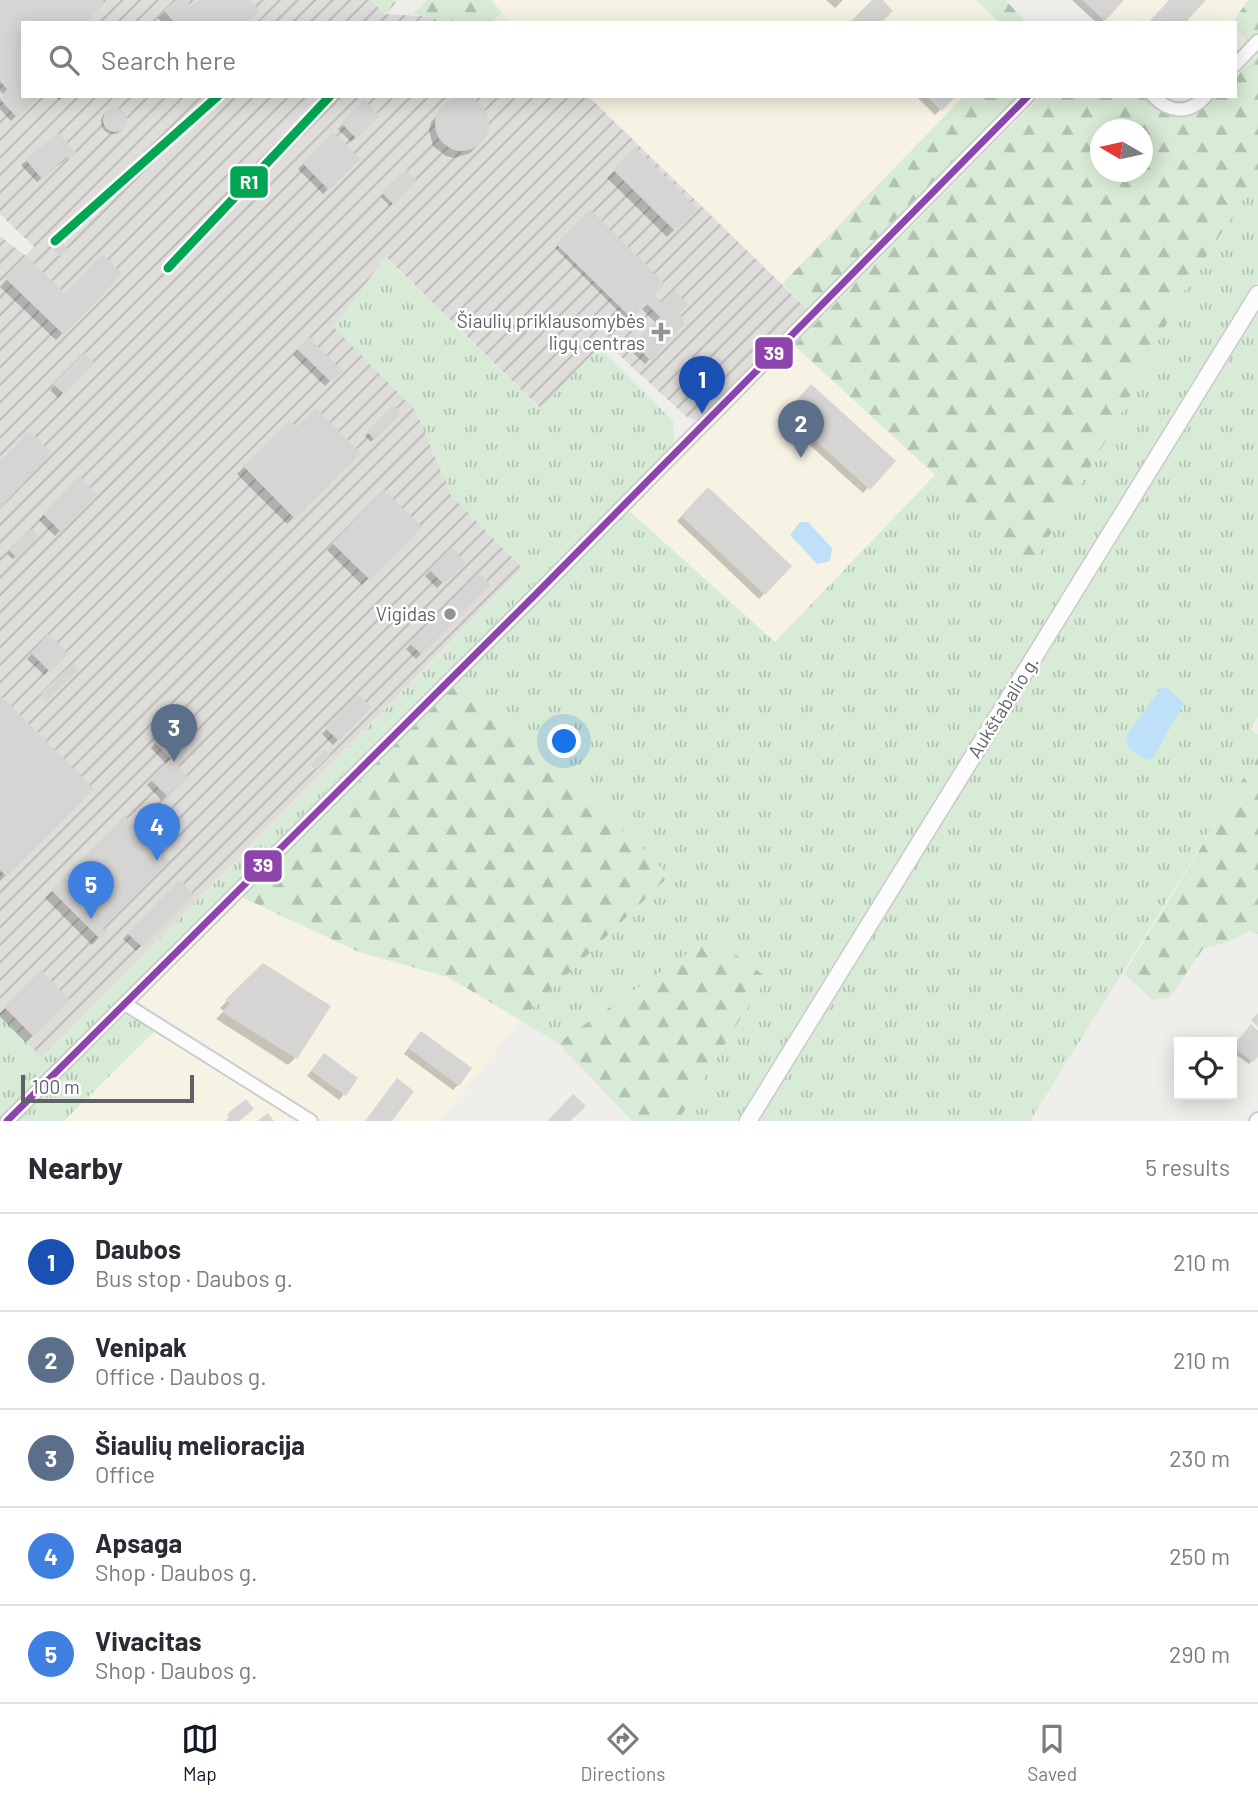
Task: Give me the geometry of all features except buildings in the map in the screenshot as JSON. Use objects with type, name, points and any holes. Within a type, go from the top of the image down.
[{"type":"main road","name":"Aukštabalio g.","points":[[748,1121],[1258,294]]},
{"type":"street","points":[[1237,63],[1258,41]]},
{"type":"street","points":[[7,1121],[1026,98]]},
{"type":"street","points":[[1155,98],[1164,107],[1178,111],[1189,108],[1203,98]]},
{"type":"street","points":[[125,1004],[311,1121]]},
{"type":"shaded area","points":[[0,0],[371,0],[385,14],[434,17],[437,21],[21,21],[21,98],[590,98],[807,309],[700,418],[694,420],[687,417],[606,343],[541,409],[386,257],[334,327],[416,411],[451,495],[523,568],[42,1058],[0,1015],[0,236],[26,256],[34,247],[0,214]]},
{"type":"shaded area","points":[[492,0],[976,0],[998,21],[509,21]]},
{"type":"shaded area","points":[[1082,0],[1248,0],[1233,21],[1104,21]]},
{"type":"shaded area","points":[[590,98],[962,98],[783,283]]},
{"type":"shaded area","points":[[794,345],[935,475],[775,642],[628,510]]},
{"type":"shaded area","points":[[242,897],[359,952],[448,977],[520,1020],[440,1121],[325,1121],[139,1001]]},
{"type":"shaded area","points":[[156,1030],[296,1121],[64,1121]]},
{"type":"green space","points":[[371,0],[399,0],[385,14]]},
{"type":"green space","points":[[427,0],[492,0],[501,13],[493,21],[437,21],[434,17],[413,14]]},
{"type":"green space","points":[[976,0],[1005,0],[1026,21],[998,21]]},
{"type":"green space","points":[[1248,0],[1258,0],[1258,177],[1180,297],[1113,429],[1027,573],[935,475],[794,345],[1039,98],[1147,98],[1156,108],[1179,116],[1196,112],[1214,98],[1237,98],[1237,76],[1257,56],[1237,28],[1237,21],[1234,21]]},
{"type":"green space","points":[[962,98],[1015,98],[807,309],[783,283]]},
{"type":"green space","points":[[1258,177],[1258,281],[740,1121],[678,1121],[766,978],[703,943],[558,1043],[520,1020],[667,878],[656,861],[458,680],[628,510],[775,642],[935,475],[1027,572],[1113,429],[1180,297]]},
{"type":"green space","points":[[385,257],[540,409],[599,347],[673,421],[674,444],[0,1118],[0,1015],[42,1058],[523,569],[451,495],[416,411],[334,327]]},
{"type":"green space","points":[[1258,308],[1258,716],[1250,729],[1258,735],[1258,754],[1030,1121],[757,1121]]},
{"type":"green space","points":[[458,680],[656,861],[667,878],[520,1020],[448,977],[359,952],[242,897]]},
{"type":"green space","points":[[1258,754],[1258,934],[1249,931],[1228,942],[1203,949],[1169,998],[1153,1000],[1124,974]]},
{"type":"green space","points":[[703,943],[722,945],[766,977],[678,1121],[632,1121],[558,1043]]},
{"type":"green space","points":[[126,1015],[156,1030],[64,1121],[17,1121]]},
{"type":"water","points":[[800,522],[808,522],[832,548],[830,561],[817,564],[790,535]]},
{"type":"water","points":[[1161,688],[1167,688],[1184,703],[1153,758],[1145,760],[1128,747],[1126,737]]},
{"type":"transit line","name":"R1","points":[[55,241],[216,98]]},
{"type":"transit line","name":"R1","points":[[168,268],[328,98]]},
{"type":"transit line","name":"39","points":[[7,1121],[536,594],[1026,98]]},
{"type":"place","name":"Šiaulių priklausomybės ligų centras","points":[[661,332]]},
{"type":"place","name":"Daubos","points":[[702,414]]},
{"type":"place","name":"Venipak","points":[[801,458]]},
{"type":"place","name":"Vigidas","points":[[450,614]]},
{"type":"place","name":"Šiaulių melioracija","points":[[174,762]]},
{"type":"place","name":"Apsaga","points":[[157,861]]},
{"type":"place","name":"Vivacitas","points":[[91,919]]}]
